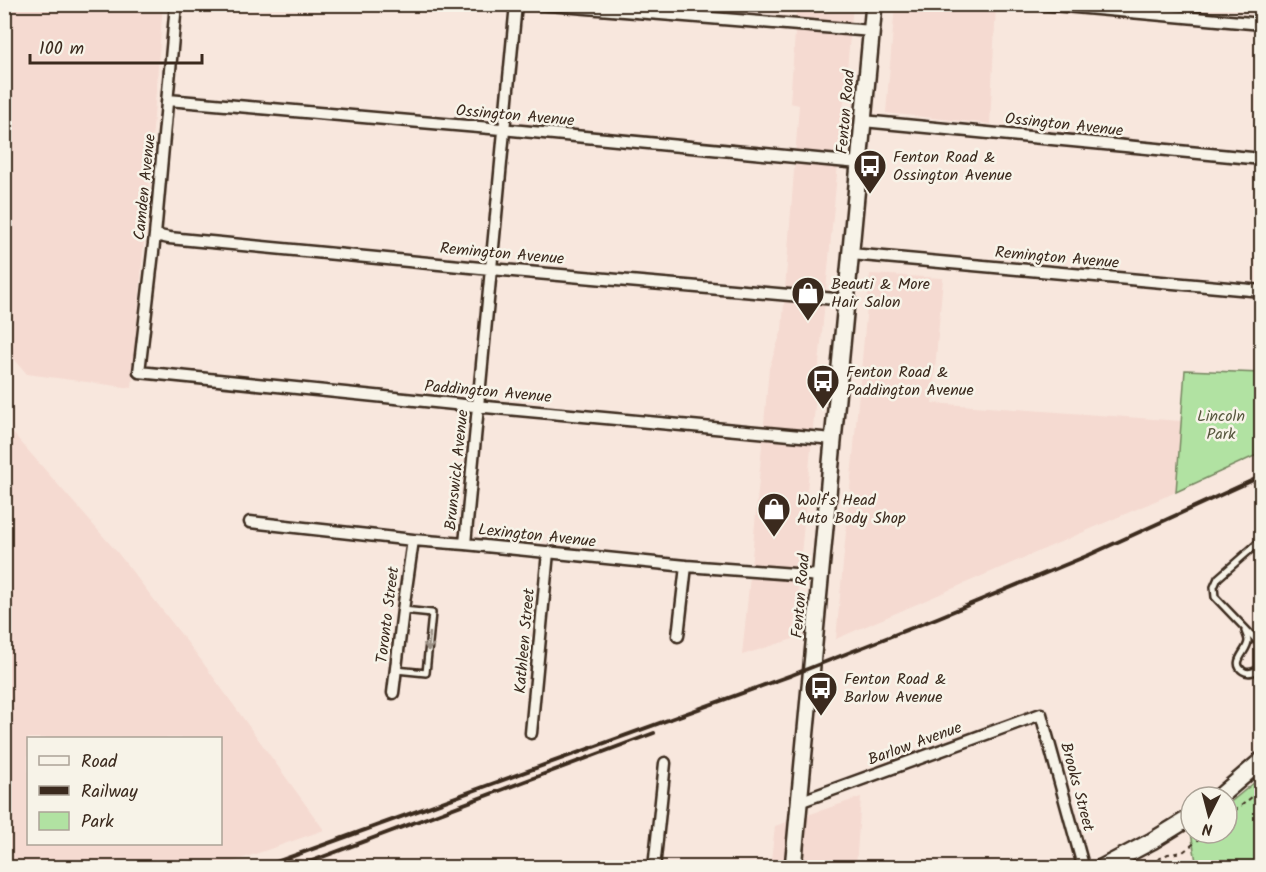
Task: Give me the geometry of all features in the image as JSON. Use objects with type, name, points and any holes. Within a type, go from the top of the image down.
[{"type":"street","name":"Camden Avenue","points":[[139,372],[155,235],[176,4]]},
{"type":"street","name":"Brunswick Avenue","points":[[465,544],[516,4]]},
{"type":"street","points":[[537,4],[872,31]]},
{"type":"street","name":"Fenton Road","points":[[793,867],[874,4]]},
{"type":"street","points":[[1042,4],[1262,24]]},
{"type":"street","name":"Ossington Avenue","points":[[168,100],[859,163]]},
{"type":"street","name":"Ossington Avenue","points":[[863,121],[1262,159]]},
{"type":"street","name":"Remington Avenue","points":[[155,235],[491,269],[847,300]]},
{"type":"street","name":"Remington Avenue","points":[[851,254],[1262,291]]},
{"type":"street","name":"Paddington Avenue","points":[[139,372],[833,438]]},
{"type":"street","name":"Lexington Avenue","points":[[250,522],[686,566],[821,576]]},
{"type":"street","name":"Toronto Street","points":[[393,693],[413,540]]},
{"type":"street","name":"Kathleen Street","points":[[531,733],[548,552]]},
{"type":"street","points":[[678,636],[686,566]]},
{"type":"street","name":"Barlow Avenue","points":[[799,802],[1041,714]]},
{"type":"street","name":"Brooks Street","points":[[1041,714],[1082,867]]},
{"type":"street","points":[[1233,785],[1262,760]]},
{"type":"street","points":[[654,867],[665,763]]},
{"type":"street","points":[[1101,867],[1179,824]]},
{"type":"lane","points":[[1261,644],[1215,597],[1214,587],[1218,578],[1258,543],[1262,544]]},
{"type":"lane","points":[[396,670],[426,673],[432,613],[403,610]]},
{"type":"lane","points":[[1244,627],[1248,640],[1246,648],[1240,655],[1239,666],[1248,673],[1262,668]]},
{"type":"path","points":[[1239,807],[1262,789]]},
{"type":"path","points":[[1142,867],[1168,854],[1183,852],[1192,845]]},
{"type":"shaded area","points":[[4,5],[163,5],[132,388],[27,374],[5,348]]},
{"type":"shaded area","points":[[797,5],[853,5],[793,639],[742,655],[769,368],[782,330],[799,105],[790,103]]},
{"type":"shaded area","points":[[895,5],[996,5],[990,124],[886,113]]},
{"type":"shaded area","points":[[870,274],[943,278],[932,403],[1181,421],[1176,492],[836,639]]},
{"type":"shaded area","points":[[4,423],[117,552],[201,660],[324,830],[218,867],[5,867]]},
{"type":"shaded area","points":[[861,797],[856,867],[770,868],[775,826]]},
{"type":"green space","name":"Lincoln Park","points":[[1185,370],[1261,373],[1261,453],[1176,492]]},
{"type":"green space","points":[[1261,777],[1261,867],[1197,867],[1193,845],[1239,845],[1239,795]]},
{"type":"railway","points":[[260,868],[792,675],[1089,555],[1262,476]]},
{"type":"railway","points":[[293,868],[654,733]]},
{"type":"place","name":"Fenton Road & Ossington Avenue","points":[[870,195]]},
{"type":"place","name":"Beauti & More Hair Salon","points":[[808,322]]},
{"type":"place","name":"Fenton Road & Paddington Avenue","points":[[823,410]]},
{"type":"place","name":"Wolf's Head Auto Body Shop","points":[[774,538]]},
{"type":"place","name":"Fenton Road & Barlow Avenue","points":[[821,717]]}]
